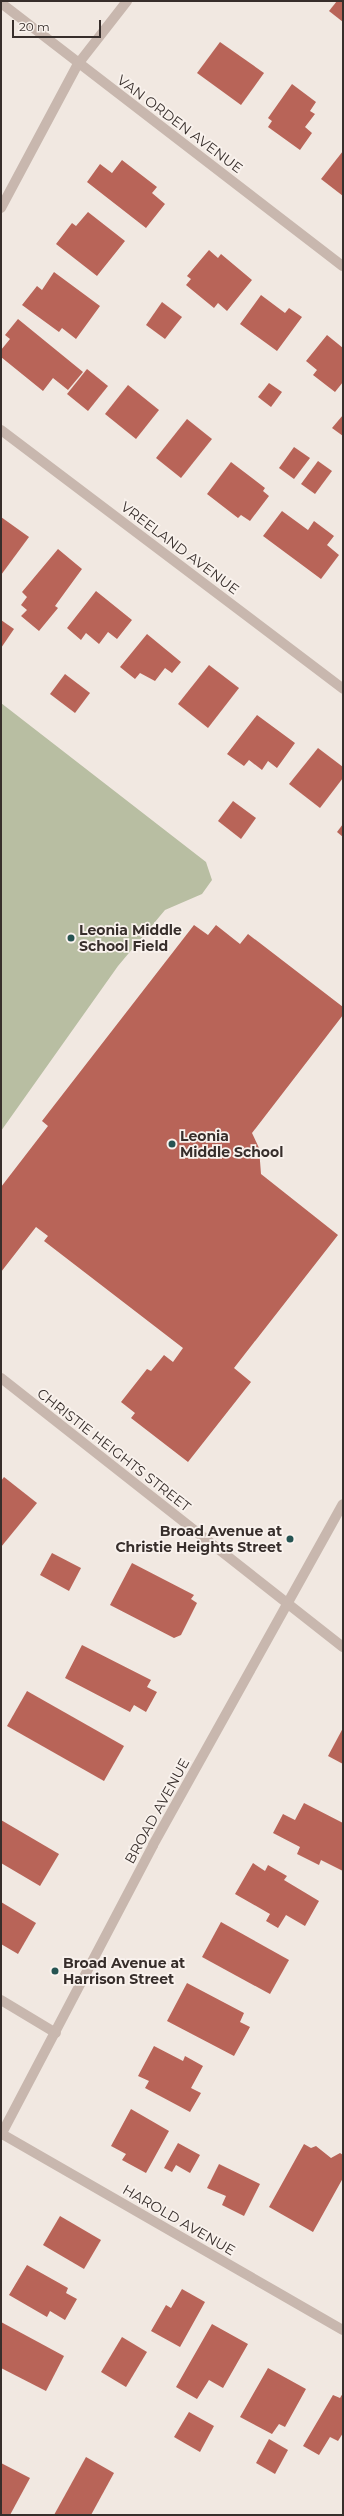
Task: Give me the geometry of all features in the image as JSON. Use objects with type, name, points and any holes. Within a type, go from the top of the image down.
[{"type":"street","points":[[1,208],[78,64],[127,1]]},
{"type":"street","name":"VAN ORDEN AVENUE","points":[[1,3],[78,64],[343,266]]},
{"type":"street","name":"VREELAND AVENUE","points":[[1,430],[343,689]]},
{"type":"street","name":"CHRISTIE HEIGHTS STREET","points":[[1,1379],[343,1647]]},
{"type":"street","name":"BROAD AVENUE","points":[[1,2134],[56,2033],[153,1845],[343,1504]]},
{"type":"street","points":[[1,2000],[56,2033]]},
{"type":"street","name":"HAROLD AVENUE","points":[[1,2134],[343,2330]]},
{"type":"green space","name":"Leonia Middle School Field","points":[[1,703],[206,862],[212,880],[202,894],[165,910],[118,966],[1,1131]]},
{"type":"building","points":[[337,1],[343,1],[343,22],[329,11]]},
{"type":"building","points":[[220,42],[264,73],[241,105],[197,73]]},
{"type":"building","points":[[292,84],[316,102],[310,111],[315,114],[305,127],[312,133],[300,150],[268,127],[272,121],[268,118]]},
{"type":"building","points":[[343,151],[343,196],[321,179]]},
{"type":"building","points":[[122,160],[157,187],[152,193],[165,204],[146,228],[87,182],[100,164],[112,173]]},
{"type":"building","points":[[88,212],[125,241],[97,276],[56,244],[72,223],[76,226]]},
{"type":"building","points":[[209,250],[218,258],[221,254],[252,280],[227,311],[218,303],[214,308],[186,285],[191,279],[187,276]]},
{"type":"building","points":[[54,272],[100,306],[76,339],[62,328],[59,332],[22,305],[37,286],[42,290]]},
{"type":"building","points":[[261,295],[285,313],[289,308],[302,317],[277,351],[240,324]]},
{"type":"building","points":[[162,302],[182,317],[165,339],[146,325]]},
{"type":"building","points":[[18,319],[83,372],[68,390],[53,378],[43,391],[1,357],[1,350],[10,339],[5,335]]},
{"type":"building","points":[[327,335],[343,348],[343,382],[335,392],[313,375],[317,370],[306,361]]},
{"type":"building","points":[[87,369],[108,386],[88,411],[67,394]]},
{"type":"building","points":[[269,383],[282,392],[271,407],[258,397]]},
{"type":"building","points":[[128,385],[159,410],[136,439],[105,414]]},
{"type":"building","points":[[343,415],[343,436],[332,428]]},
{"type":"building","points":[[187,419],[212,439],[181,478],[156,458]]},
{"type":"building","points":[[294,447],[310,458],[294,479],[279,468]]},
{"type":"building","points":[[318,461],[332,471],[315,494],[301,484]]},
{"type":"building","points":[[231,462],[265,488],[263,491],[269,496],[250,521],[241,515],[238,518],[207,494]]},
{"type":"building","points":[[282,511],[308,530],[314,521],[334,536],[327,545],[339,555],[321,579],[263,536]]},
{"type":"building","points":[[1,517],[29,537],[1,575]]},
{"type":"building","points":[[58,549],[82,569],[55,606],[58,608],[39,631],[21,616],[27,610],[21,605],[27,597],[22,592]]},
{"type":"building","points":[[96,591],[132,620],[117,639],[108,632],[99,644],[86,633],[81,640],[67,628]]},
{"type":"building","points":[[1,620],[14,629],[1,648]]},
{"type":"building","points":[[147,634],[181,662],[172,673],[165,668],[155,681],[140,673],[135,679],[120,667]]},
{"type":"building","points":[[209,665],[239,688],[208,728],[178,704]]},
{"type":"building","points":[[65,674],[90,693],[75,713],[50,694]]},
{"type":"building","points":[[257,715],[295,743],[277,768],[268,761],[262,770],[249,760],[244,766],[227,754]]},
{"type":"building","points":[[318,748],[343,767],[343,778],[320,808],[289,784]]},
{"type":"building","points":[[233,801],[256,818],[241,839],[218,821]]},
{"type":"building","points":[[343,824],[343,837],[337,832]]},
{"type":"building","name":"Leonia Middle School","points":[[194,925],[208,935],[216,925],[240,944],[248,934],[343,1007],[343,1015],[252,1133],[259,1148],[261,1174],[338,1235],[234,1368],[251,1382],[188,1462],[131,1418],[135,1413],[121,1402],[147,1369],[151,1371],[164,1355],[173,1362],[183,1348],[44,1241],[48,1236],[36,1227],[1,1272],[1,1187],[48,1126],[42,1121]]},
{"type":"building","points":[[4,1477],[37,1503],[1,1547],[1,1481]]},
{"type":"building","points":[[52,1553],[81,1568],[69,1591],[40,1575]]},
{"type":"building","points":[[132,1563],[194,1595],[191,1599],[197,1603],[181,1635],[174,1638],[110,1605]]},
{"type":"building","points":[[82,1645],[151,1680],[147,1687],[157,1692],[146,1712],[134,1705],[130,1712],[65,1678]]},
{"type":"building","points":[[27,1691],[124,1746],[104,1781],[7,1726]]},
{"type":"building","points":[[343,1728],[343,1764],[328,1756]]},
{"type":"building","points":[[304,1803],[343,1823],[343,1871],[321,1860],[319,1865],[297,1854],[300,1847],[273,1833],[283,1814],[295,1820]]},
{"type":"building","points":[[1,1820],[59,1854],[40,1886],[1,1863]]},
{"type":"building","points":[[253,1863],[265,1871],[268,1865],[287,1876],[284,1880],[319,1901],[305,1926],[286,1915],[278,1928],[266,1921],[270,1914],[235,1894]]},
{"type":"building","points":[[1,1902],[36,1923],[18,1954],[1,1944]]},
{"type":"building","points":[[221,1922],[289,1960],[270,1994],[202,1957]]},
{"type":"building","points":[[187,1983],[244,2013],[240,2022],[250,2027],[234,2056],[167,2021]]},
{"type":"building","points":[[154,2046],[183,2061],[185,2056],[203,2066],[191,2088],[201,2093],[190,2112],[145,2088],[149,2081],[138,2076]]},
{"type":"building","points":[[131,2109],[169,2131],[146,2173],[122,2160],[126,2154],[111,2146]]},
{"type":"building","points":[[178,2143],[200,2155],[190,2173],[176,2165],[172,2172],[164,2168]]},
{"type":"building","points":[[304,2144],[311,2148],[316,2146],[331,2158],[340,2153],[343,2155],[343,2178],[313,2232],[269,2207]]},
{"type":"building","points":[[219,2164],[260,2184],[244,2216],[222,2205],[226,2196],[207,2188]]},
{"type":"building","points":[[60,2216],[101,2240],[84,2269],[43,2245]]},
{"type":"building","points":[[27,2265],[68,2288],[66,2293],[77,2299],[65,2320],[50,2311],[47,2317],[9,2295]]},
{"type":"building","points":[[182,2289],[205,2302],[180,2347],[151,2331],[166,2305],[171,2308]]},
{"type":"building","points":[[1,2322],[64,2356],[46,2391],[1,2368]]},
{"type":"building","points":[[212,2324],[248,2344],[223,2388],[209,2380],[197,2399],[176,2387]]},
{"type":"building","points":[[122,2337],[147,2352],[126,2387],[101,2372]]},
{"type":"building","points":[[268,2368],[306,2389],[285,2427],[279,2424],[272,2434],[240,2417]]},
{"type":"building","points":[[343,2393],[343,2433],[338,2441],[330,2437],[319,2455],[303,2446],[333,2395],[340,2398]]},
{"type":"building","points":[[189,2412],[214,2426],[200,2452],[174,2437]]},
{"type":"building","points":[[269,2439],[288,2450],[275,2474],[256,2463]]},
{"type":"building","points":[[86,2457],[114,2473],[91,2515],[54,2515]]},
{"type":"building","points":[[1,2463],[30,2478],[10,2515],[1,2515]]},
{"type":"place","name":"Leonia Middle School Field","points":[[71,938]]},
{"type":"place","name":"Leonia Middle School","points":[[172,1144]]},
{"type":"place","name":"Broad Avenue at Christie Heights Street","points":[[290,1539]]},
{"type":"place","name":"Broad Avenue at Harrison Street","points":[[55,1971]]}]
